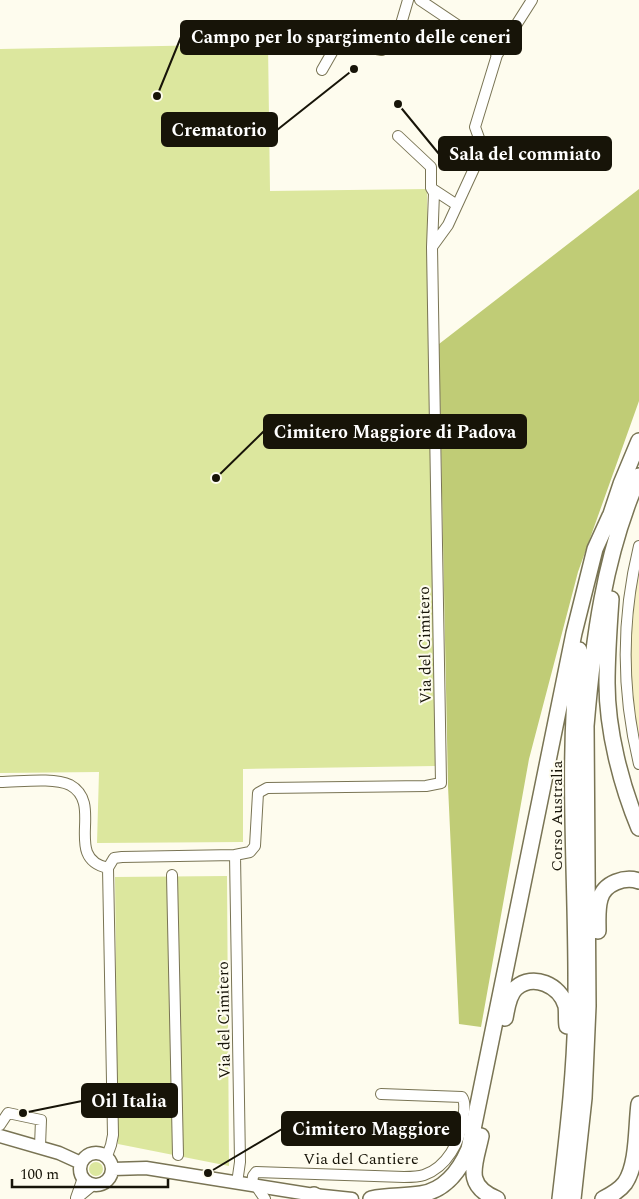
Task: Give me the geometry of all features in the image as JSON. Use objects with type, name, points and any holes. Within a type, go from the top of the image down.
[{"type":"highway","name":"Corso Australia","points":[[573,1199],[584,1098],[588,1006],[586,726],[594,645],[610,566],[621,484],[639,440]]},
{"type":"highway","name":"Corso Australia","points":[[560,1199],[566,1154],[575,1044],[573,765],[576,674],[580,639],[593,575],[616,517],[639,476]]},
{"type":"highway","points":[[616,517],[618,561],[611,598],[607,685],[611,727],[624,788],[639,828]]},
{"type":"highway","points":[[371,1199],[386,1195],[419,1194],[438,1188],[458,1171],[469,1148],[574,632],[595,549],[616,517]]},
{"type":"highway","points":[[584,1098],[597,1030],[598,916],[600,898],[605,890],[619,881],[639,881]]},
{"type":"highway","points":[[498,1199],[480,1190],[475,1182],[474,1172],[508,1001],[515,989],[529,982],[538,981],[546,984],[558,992],[566,1006],[567,1027],[563,1105],[566,1154]]},
{"type":"highway","points":[[603,1199],[616,1192],[624,1184],[630,1173],[639,1104]]},
{"type":"main road","points":[[0,1136],[40,1146],[81,1163]]},
{"type":"main road","points":[[92,1153],[107,1156],[113,1169],[107,1182],[103,1184],[88,1181],[80,1168],[84,1158],[92,1153]]},
{"type":"main road","points":[[113,1169],[146,1168],[317,1197],[352,1199]]},
{"type":"street","points":[[322,70],[338,42],[382,50],[396,41],[408,0]]},
{"type":"street","points":[[420,0],[493,49],[497,55]]},
{"type":"street","points":[[432,247],[448,225],[483,149],[475,127],[497,55],[532,0]]},
{"type":"street","name":"Via del Cimitero","points":[[108,868],[114,858],[122,857],[235,855],[250,852],[255,846],[258,793],[267,788],[426,786],[441,783],[432,247],[434,193],[431,188],[431,167],[398,136]]},
{"type":"street","points":[[431,188],[457,205]]},
{"type":"street","points":[[639,546],[626,610],[624,658],[627,700],[639,764]]},
{"type":"street","points":[[0,782],[55,781],[69,785],[79,792],[84,801],[86,850],[93,862],[108,868],[113,1135],[107,1156]]},
{"type":"street","name":"Via del Cimitero","points":[[235,855],[240,1162],[237,1183]]},
{"type":"street","points":[[172,875],[178,1155]]},
{"type":"street","name":"Via del Cantiere","points":[[254,1186],[253,1176],[256,1172],[414,1176],[424,1175],[439,1166],[458,1142],[464,1110],[464,1100],[462,1097],[381,1094]]},
{"type":"street","points":[[0,1125],[8,1113],[40,1120],[40,1146]]},
{"type":"street","points":[[76,1199],[88,1181]]},
{"type":"street","points":[[254,1186],[264,1199]]},
{"type":"shaded area","points":[[639,557],[639,754],[629,709],[629,608]]},
{"type":"green space","points":[[268,44],[270,191],[427,189],[435,766],[243,769],[243,842],[97,843],[99,772],[0,773],[0,49]]},
{"type":"green space","points":[[639,189],[639,401],[578,572],[529,759],[481,1027],[459,1024],[448,786],[439,344]]},
{"type":"green space","points":[[227,876],[229,1166],[118,1144],[115,877]]},
{"type":"green space","points":[[96,1162],[101,1164],[103,1169],[101,1174],[96,1176],[91,1174],[89,1169],[91,1164]]},
{"type":"place","name":"Crematorio","points":[[354,69]]},
{"type":"place","name":"Campo per lo spargimento delle ceneri","points":[[157,96]]},
{"type":"place","name":"Sala del commiato","points":[[398,104]]},
{"type":"place","name":"Cimitero Maggiore di Padova","points":[[216,478]]},
{"type":"place","name":"Oil Italia","points":[[23,1113]]},
{"type":"place","name":"Cimitero Maggiore","points":[[208,1173]]}]
